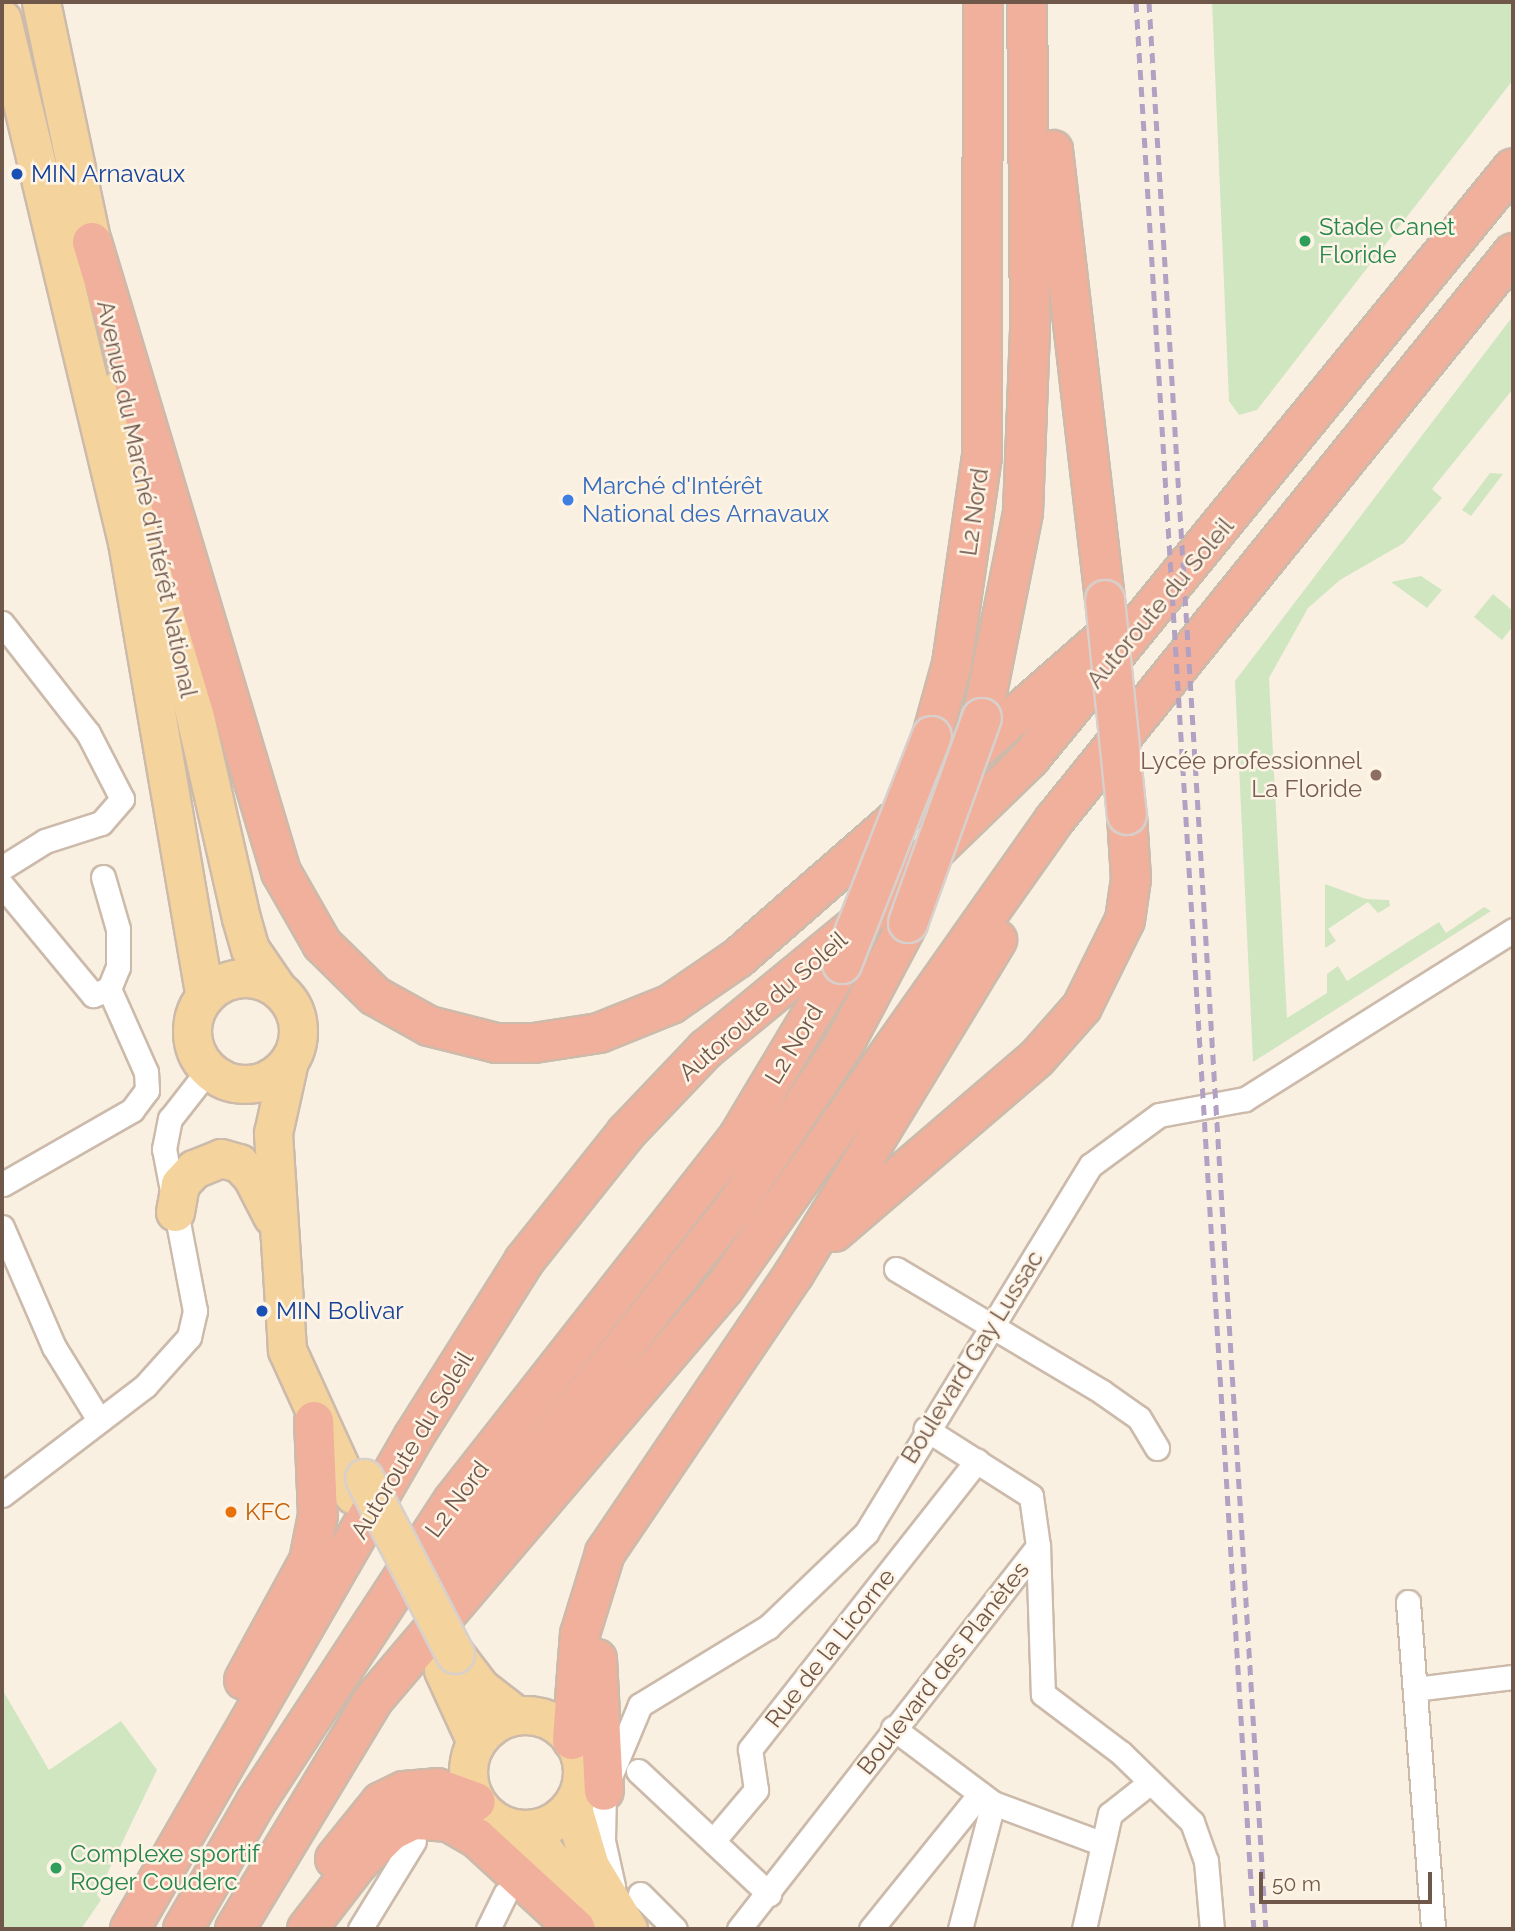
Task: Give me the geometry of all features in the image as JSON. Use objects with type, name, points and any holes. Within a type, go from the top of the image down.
[{"type":"highway","name":"L2 Nord","points":[[183,1929],[263,1791],[453,1501],[739,1136],[842,964],[932,736],[952,664],[982,457],[983,2]]},
{"type":"highway","name":"L2 Nord","points":[[373,1700],[465,1546],[734,1208],[843,1046],[908,923],[982,718],[1023,512],[1030,332],[1027,2]]},
{"type":"highway","points":[[794,1274],[922,1150],[1037,1058],[1082,1007],[1125,920],[1131,879],[1127,815],[1105,600],[1055,199],[1048,2]]},
{"type":"highway","name":"Autoroute du Soleil","points":[[130,1929],[414,1436],[524,1261],[626,1133],[706,1049],[862,921],[990,800],[1174,588],[1513,168]]},
{"type":"highway","points":[[92,242],[281,872],[322,944],[375,996],[429,1026],[496,1043],[534,1043],[599,1033],[671,1004],[738,958],[1017,708],[1174,588]]},
{"type":"highway","points":[[235,1929],[373,1700],[724,1288],[1055,819],[1513,253]]},
{"type":"highway","points":[[572,1740],[580,1634],[611,1543],[794,1274],[970,980],[1312,504]]},
{"type":"highway","points":[[105,1929],[305,1570],[318,1515],[314,1421]]},
{"type":"highway","points":[[588,1798],[590,1601]]},
{"type":"highway","points":[[293,1929],[329,1867],[381,1802],[404,1791],[438,1788],[475,1802]]},
{"type":"highway","points":[[307,1929],[358,1863],[391,1831],[414,1820],[449,1822],[477,1838],[576,1929]]},
{"type":"main road","name":"Avenue du Marché d'Intérêt National","points":[[41,2],[241,918],[250,948],[276,987]]},
{"type":"main road","name":"Avenue du Marché d'Intérêt National","points":[[2,19],[127,542],[205,996]]},
{"type":"main road","points":[[272,1133],[242,1084],[209,1069],[192,1033],[205,996],[241,978],[276,987],[297,1022],[272,1133],[278,1229],[289,1316],[286,1350],[314,1421],[358,1487]]},
{"type":"main road","points":[[242,1084],[268,1078],[289,1062]]},
{"type":"main road","points":[[175,1212],[180,1184],[194,1169],[221,1158],[252,1177],[278,1229]]},
{"type":"main road","points":[[289,1316],[358,1487],[449,1662],[476,1742],[467,1772],[475,1802],[502,1825],[519,1830],[622,1918]]},
{"type":"main road","points":[[449,1662],[516,1715],[548,1719],[572,1740],[588,1798],[590,1866],[622,1918]]},
{"type":"main road","points":[[476,1742],[516,1715]]},
{"type":"main road","points":[[519,1830],[549,1825],[588,1798]]},
{"type":"street","points":[[2,623],[88,733],[122,799],[101,823],[45,841],[2,868]]},
{"type":"street","points":[[3,1184],[132,1110],[146,1090],[146,1072],[109,989],[118,967],[118,929],[103,877]]},
{"type":"street","points":[[2,885],[81,988],[93,995],[109,989]]},
{"type":"street","name":"Boulevard Gay Lussac","points":[[588,1798],[640,1705],[768,1628],[838,1566],[866,1533],[992,1321],[1091,1165],[1159,1115],[1245,1099],[1513,930]]},
{"type":"street","points":[[2,1495],[145,1386],[189,1337],[195,1311],[164,1149],[170,1119],[209,1069]]},
{"type":"street","points":[[2,1227],[54,1347],[99,1420]]},
{"type":"street","points":[[896,1269],[992,1321],[1139,1418],[1157,1448]]},
{"type":"street","name":"Boulevard des Planètes","points":[[739,1929],[769,1894],[893,1728],[1038,1546],[1031,1496],[926,1429]]},
{"type":"street","name":"Rue de la Licorne","points":[[713,1841],[756,1790],[750,1749],[977,1461]]},
{"type":"street","points":[[1038,1546],[1043,1694],[1121,1753],[1201,1837],[1212,1929]]},
{"type":"street","points":[[1408,1602],[1433,1929]]},
{"type":"street","points":[[1415,1689],[1513,1677]]},
{"type":"street","points":[[893,1728],[987,1798],[1103,1844]]},
{"type":"street","points":[[638,1772],[769,1894]]},
{"type":"street","points":[[1084,1929],[1110,1814],[1148,1784]]},
{"type":"street","points":[[871,1929],[987,1798]]},
{"type":"street","points":[[960,1929],[987,1798]]},
{"type":"street","points":[[360,1929],[414,1841]]},
{"type":"street","points":[[488,1929],[505,1894]]},
{"type":"street","points":[[622,1918],[675,1929]]},
{"type":"green space","name":"Stade Canet Floride","points":[[1212,2],[1513,2],[1513,80],[1257,410],[1239,415],[1229,401]]},
{"type":"green space","points":[[1513,316],[1513,389],[1432,489],[1442,498],[1404,543],[1340,580],[1308,608],[1269,678],[1287,1018],[1327,993],[1327,974],[1338,966],[1347,981],[1439,922],[1446,933],[1484,907],[1491,911],[1253,1062],[1235,681]]},
{"type":"green space","points":[[1490,473],[1503,474],[1471,516],[1462,510]]},
{"type":"green space","points":[[1421,576],[1442,590],[1427,608],[1391,582]]},
{"type":"green space","points":[[1493,594],[1513,611],[1513,626],[1502,640],[1474,617]]},
{"type":"green space","points":[[1325,884],[1366,899],[1389,900],[1390,906],[1378,913],[1368,902],[1328,929],[1336,941],[1325,948]]},
{"type":"green space","name":"Complexe sportif Roger Couderc","points":[[2,1689],[49,1770],[121,1721],[157,1770],[97,1895],[101,1900],[81,1929],[2,1929]]},
{"type":"railway","points":[[1136,2],[1254,1929]]},
{"type":"railway","points":[[1149,2],[1266,1929]]},
{"type":"place","name":"MIN Arnavaux","points":[[17,174]]},
{"type":"place","name":"Stade Canet Floride","points":[[1305,241]]},
{"type":"place","name":"Marché d'Intérêt National des Arnavaux","points":[[568,500]]},
{"type":"place","name":"Lycée professionnel La Floride","points":[[1376,775]]},
{"type":"place","name":"MIN Bolivar","points":[[262,1311]]},
{"type":"place","name":"KFC","points":[[231,1512]]},
{"type":"place","name":"Complexe sportif Roger Couderc","points":[[56,1868]]}]
